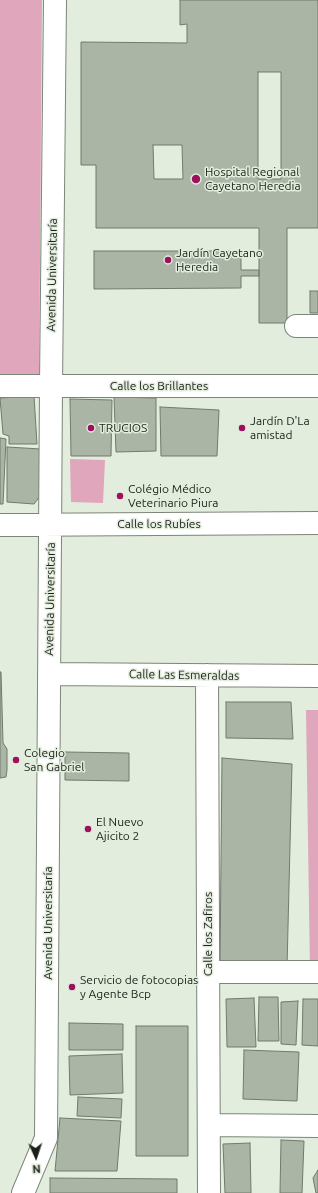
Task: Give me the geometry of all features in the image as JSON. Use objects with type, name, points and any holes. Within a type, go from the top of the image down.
[{"type":"street","name":"Avenida Universitaría","points":[[23,1193],[46,1138],[55,0]]},
{"type":"street","points":[[296,326],[318,326]]},
{"type":"street","name":"Calle los Brillantes","points":[[0,386],[318,386]]},
{"type":"street","name":"Calle los Rubíes","points":[[0,525],[318,524]]},
{"type":"street","name":"Calle Las Esmeraldas","points":[[49,674],[318,676]]},
{"type":"street","name":"Calle los Zafiros","points":[[207,675],[209,1193]]},
{"type":"street","points":[[208,972],[318,972]]},
{"type":"street","points":[[209,1125],[318,1126]]},
{"type":"shaded area","points":[[0,0],[42,0],[39,382],[0,380]]},
{"type":"shaded area","points":[[70,459],[105,460],[103,503],[71,502]]},
{"type":"shaded area","points":[[306,710],[318,710],[318,971],[310,971]]},
{"type":"building","name":"Hospital Regional Cayetano Heredia","points":[[180,0],[318,0],[318,228],[287,228],[287,323],[259,323],[259,228],[96,228],[96,165],[81,165],[81,42],[187,43],[187,24],[180,25]],"holes":[[[258,72],[281,72],[281,179],[258,179]],[[153,145],[182,145],[183,179],[154,179]]]},
{"type":"building","name":"Jardín Cayetano Heredia","points":[[94,251],[241,251],[241,270],[259,270],[259,276],[241,276],[241,288],[94,289]]},
{"type":"building","points":[[310,291],[318,291],[318,313],[310,313]]},
{"type":"building","points":[[34,396],[37,444],[9,444],[9,436],[3,434],[0,398]]},
{"type":"building","points":[[114,397],[156,398],[156,451],[116,452]]},
{"type":"building","name":"TRUCIOS","points":[[70,399],[112,400],[111,456],[71,456]]},
{"type":"building","points":[[160,407],[219,410],[217,456],[161,456]]},
{"type":"building","points":[[0,438],[6,439],[3,504],[0,504]]},
{"type":"building","points":[[7,447],[41,449],[41,495],[34,504],[7,502]]},
{"type":"building","points":[[0,672],[3,743],[7,749],[7,770],[6,777],[0,778]]},
{"type":"building","points":[[226,702],[291,702],[293,739],[226,738]]},
{"type":"building","points":[[65,752],[129,753],[129,781],[65,780]]},
{"type":"building","points":[[222,758],[292,764],[287,968],[220,965]]},
{"type":"building","points":[[259,997],[278,997],[279,1041],[258,1041]]},
{"type":"building","points":[[254,998],[256,1047],[227,1047],[226,999]]},
{"type":"building","points":[[303,999],[318,999],[318,1046],[302,1045]]},
{"type":"building","points":[[298,1001],[296,1045],[281,1044],[281,1002]]},
{"type":"building","points":[[69,1023],[123,1024],[123,1050],[69,1050]]},
{"type":"building","points":[[136,1026],[188,1026],[188,1156],[136,1156]]},
{"type":"building","points":[[244,1050],[299,1052],[297,1101],[243,1099]]},
{"type":"building","points":[[122,1054],[123,1093],[70,1095],[69,1056]]},
{"type":"building","points":[[78,1097],[122,1099],[121,1118],[77,1116]]},
{"type":"building","points":[[60,1118],[121,1121],[117,1171],[55,1171]]},
{"type":"building","points":[[281,1140],[304,1141],[302,1193],[280,1193]]},
{"type":"building","points":[[250,1143],[251,1193],[225,1193],[223,1144]]},
{"type":"building","points":[[318,1170],[318,1193],[316,1193],[313,1178]]},
{"type":"building","points":[[50,1178],[177,1179],[177,1193],[50,1193]]},
{"type":"place","name":"Hospital Regional Cayetano Heredia","points":[[196,179]]},
{"type":"place","name":"Jardín Cayetano Heredia","points":[[168,260]]},
{"type":"place","name":"TRUCIOS","points":[[91,428]]},
{"type":"place","name":"Jardín D'La amistad","points":[[242,428]]},
{"type":"place","name":"Colégio Médico Veterinario Piura","points":[[120,496]]},
{"type":"place","name":"Colegio San Gabriel","points":[[16,760]]},
{"type":"place","name":"El Nuevo Ajicito 2","points":[[88,829]]},
{"type":"place","name":"Servicio de fotocopias y Agente Bcp","points":[[72,987]]}]
